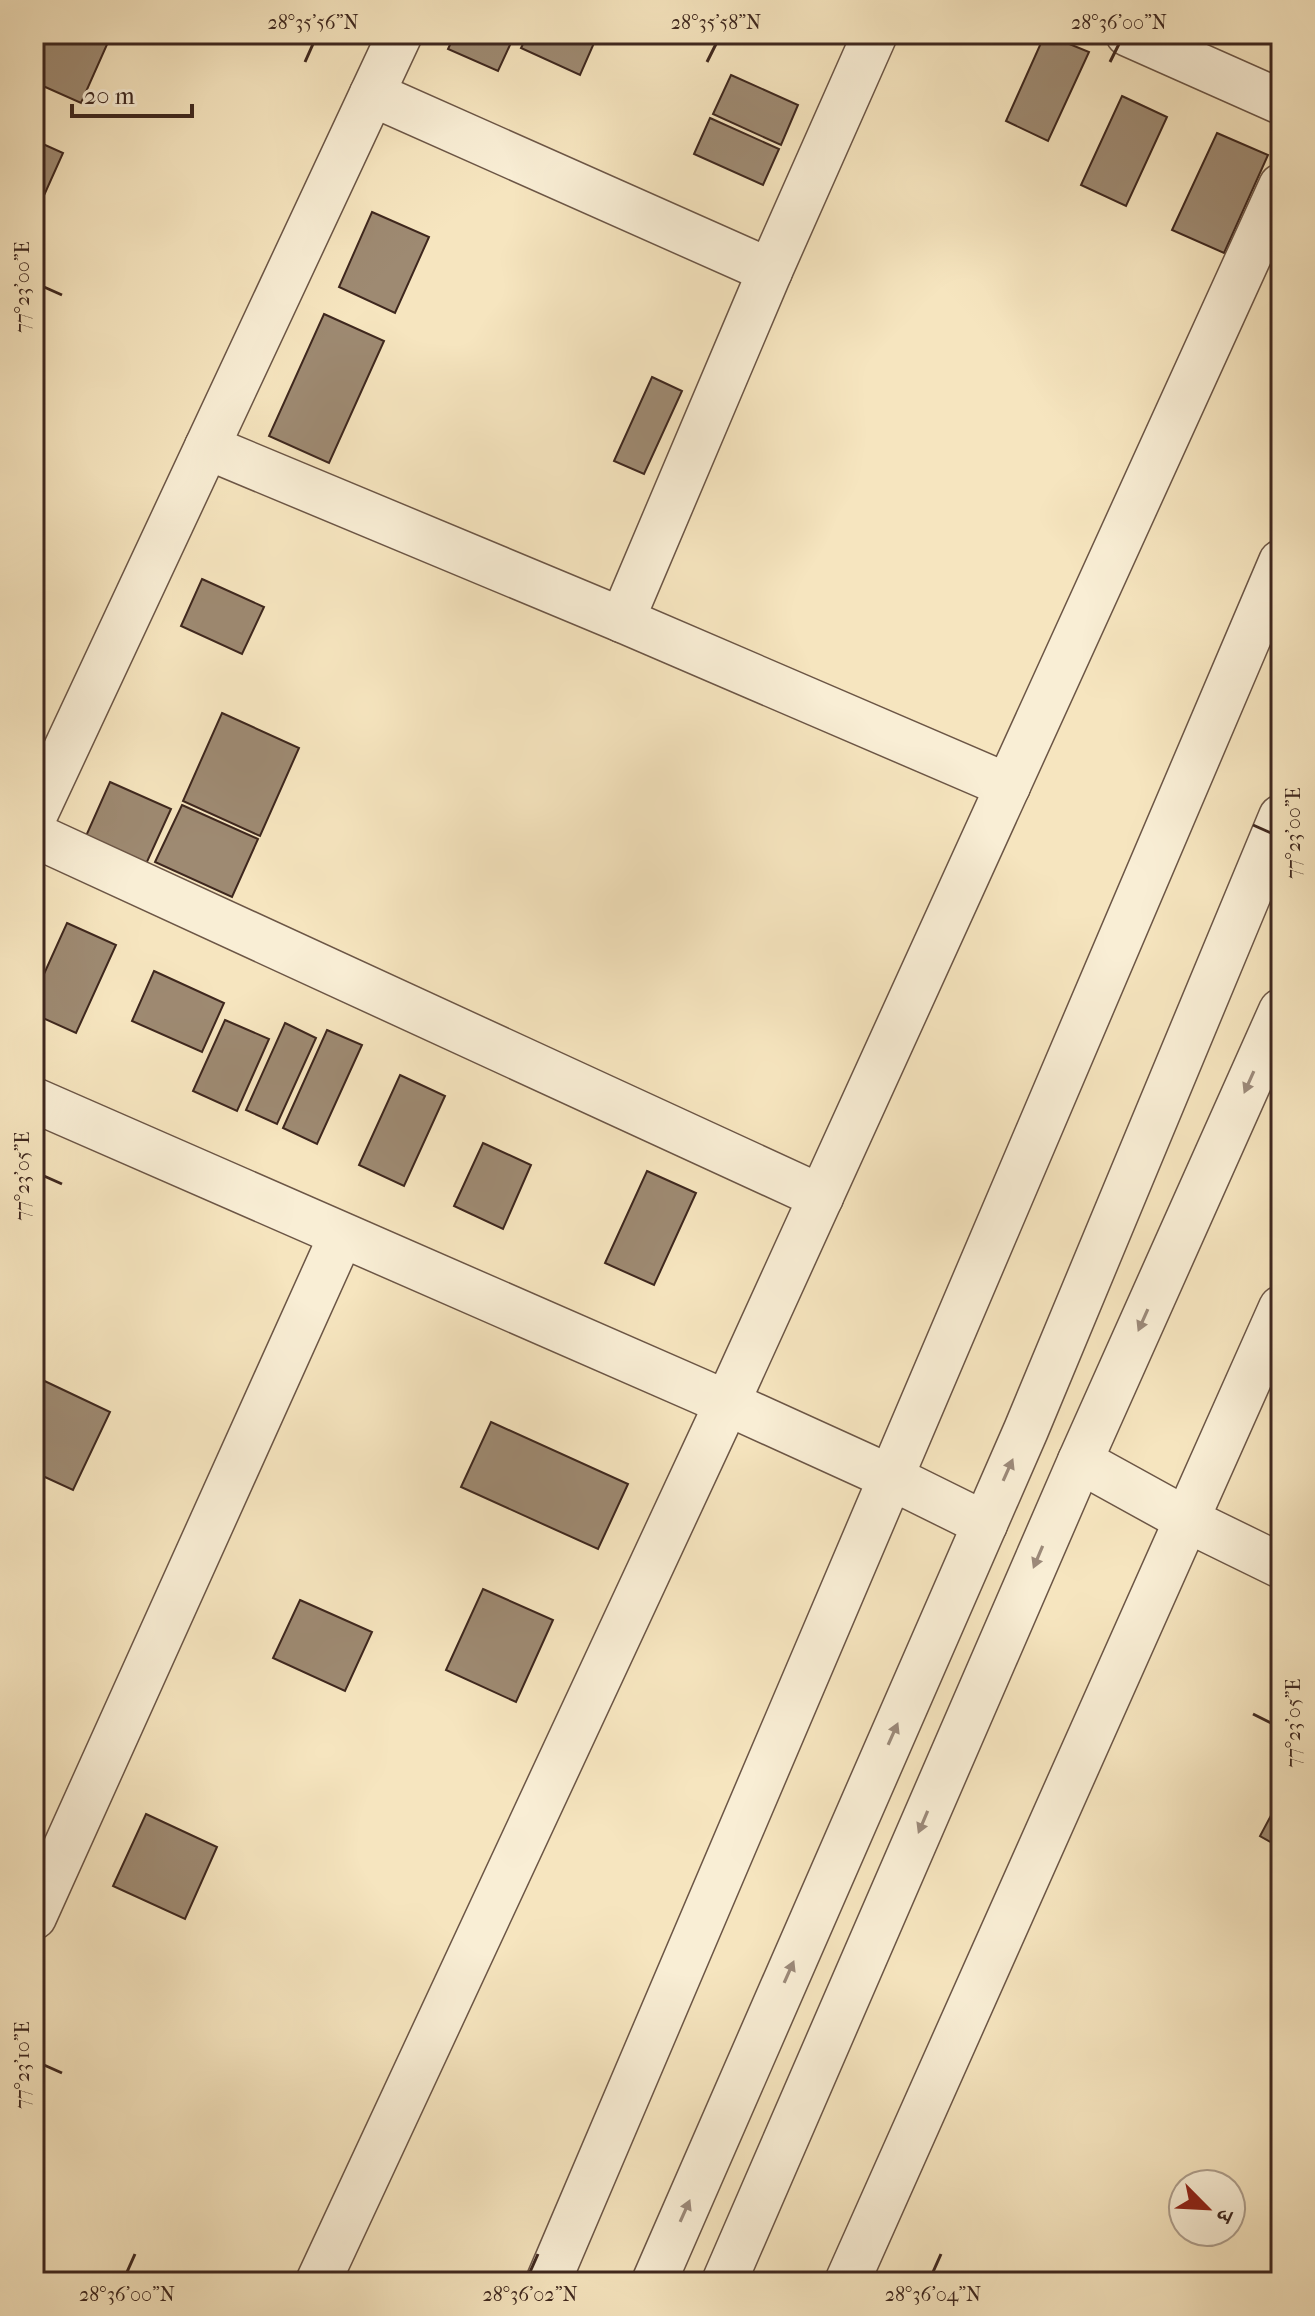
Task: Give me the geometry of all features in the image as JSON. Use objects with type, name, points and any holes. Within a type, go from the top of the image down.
[{"type":"street","points":[[34,817],[400,34]]},
{"type":"street","points":[[622,620],[770,271],[875,34]]},
{"type":"street","points":[[1128,34],[1281,102]]},
{"type":"street","points":[[372,94],[770,271]]},
{"type":"street","points":[[318,2282],[727,1403],[1281,186]]},
{"type":"street","points":[[207,447],[622,620],[1008,786]]},
{"type":"street","points":[[548,2282],[1281,562]]},
{"type":"street","points":[[654,2282],[985,1524],[1281,817]]},
{"type":"street","points":[[34,835],[821,1197]]},
{"type":"street","points":[[724,2282],[1080,1461],[1281,1011]]},
{"type":"street","points":[[34,1100],[727,1403],[985,1524]]},
{"type":"street","points":[[34,1917],[341,1236]]},
{"type":"street","points":[[847,2282],[1281,1308]]},
{"type":"street","points":[[1080,1461],[1187,1520],[1281,1566]]},
{"type":"building","points":[[42,34],[96,34],[109,40],[81,103],[34,82],[34,53]]},
{"type":"building","points":[[455,34],[515,34],[498,71],[448,49]]},
{"type":"building","points":[[528,34],[598,34],[580,75],[521,48]]},
{"type":"building","points":[[1045,34],[1089,52],[1048,141],[1006,121]]},
{"type":"building","points":[[731,75],[798,105],[781,145],[713,114]]},
{"type":"building","points":[[1122,96],[1167,117],[1126,206],[1081,185]]},
{"type":"building","points":[[710,118],[779,149],[763,185],[694,154]]},
{"type":"building","points":[[1217,133],[1268,155],[1224,253],[1172,230]]},
{"type":"building","points":[[34,140],[63,153],[37,211],[34,209]]},
{"type":"building","points":[[372,212],[429,237],[395,313],[339,287]]},
{"type":"building","points":[[324,314],[384,341],[329,463],[269,436]]},
{"type":"building","points":[[652,377],[682,391],[644,474],[614,461]]},
{"type":"building","points":[[202,579],[264,607],[242,654],[181,626]]},
{"type":"building","points":[[222,713],[299,748],[260,836],[183,801]]},
{"type":"building","points":[[110,782],[171,809],[146,864],[86,836]]},
{"type":"building","points":[[182,805],[258,839],[232,897],[155,862]]},
{"type":"building","points":[[67,923],[116,945],[76,1033],[34,1014],[34,996]]},
{"type":"building","points":[[154,971],[224,1003],[202,1052],[132,1021]]},
{"type":"building","points":[[225,1020],[269,1039],[237,1111],[193,1091]]},
{"type":"building","points":[[285,1023],[316,1038],[277,1124],[246,1110]]},
{"type":"building","points":[[327,1030],[362,1045],[317,1144],[283,1128]]},
{"type":"building","points":[[400,1075],[445,1096],[404,1186],[359,1165]]},
{"type":"building","points":[[483,1143],[531,1165],[503,1229],[454,1206]]},
{"type":"building","points":[[647,1171],[696,1193],[654,1285],[605,1263]]},
{"type":"building","points":[[34,1376],[110,1412],[73,1490],[34,1472]]},
{"type":"building","points":[[491,1422],[628,1484],[598,1549],[461,1487]]},
{"type":"building","points":[[483,1589],[553,1620],[516,1702],[446,1670]]},
{"type":"building","points":[[300,1600],[372,1632],[345,1691],[273,1658]]},
{"type":"building","points":[[1281,1797],[1281,1848],[1260,1836]]},
{"type":"building","points":[[146,1814],[217,1847],[185,1919],[113,1886]]}]
